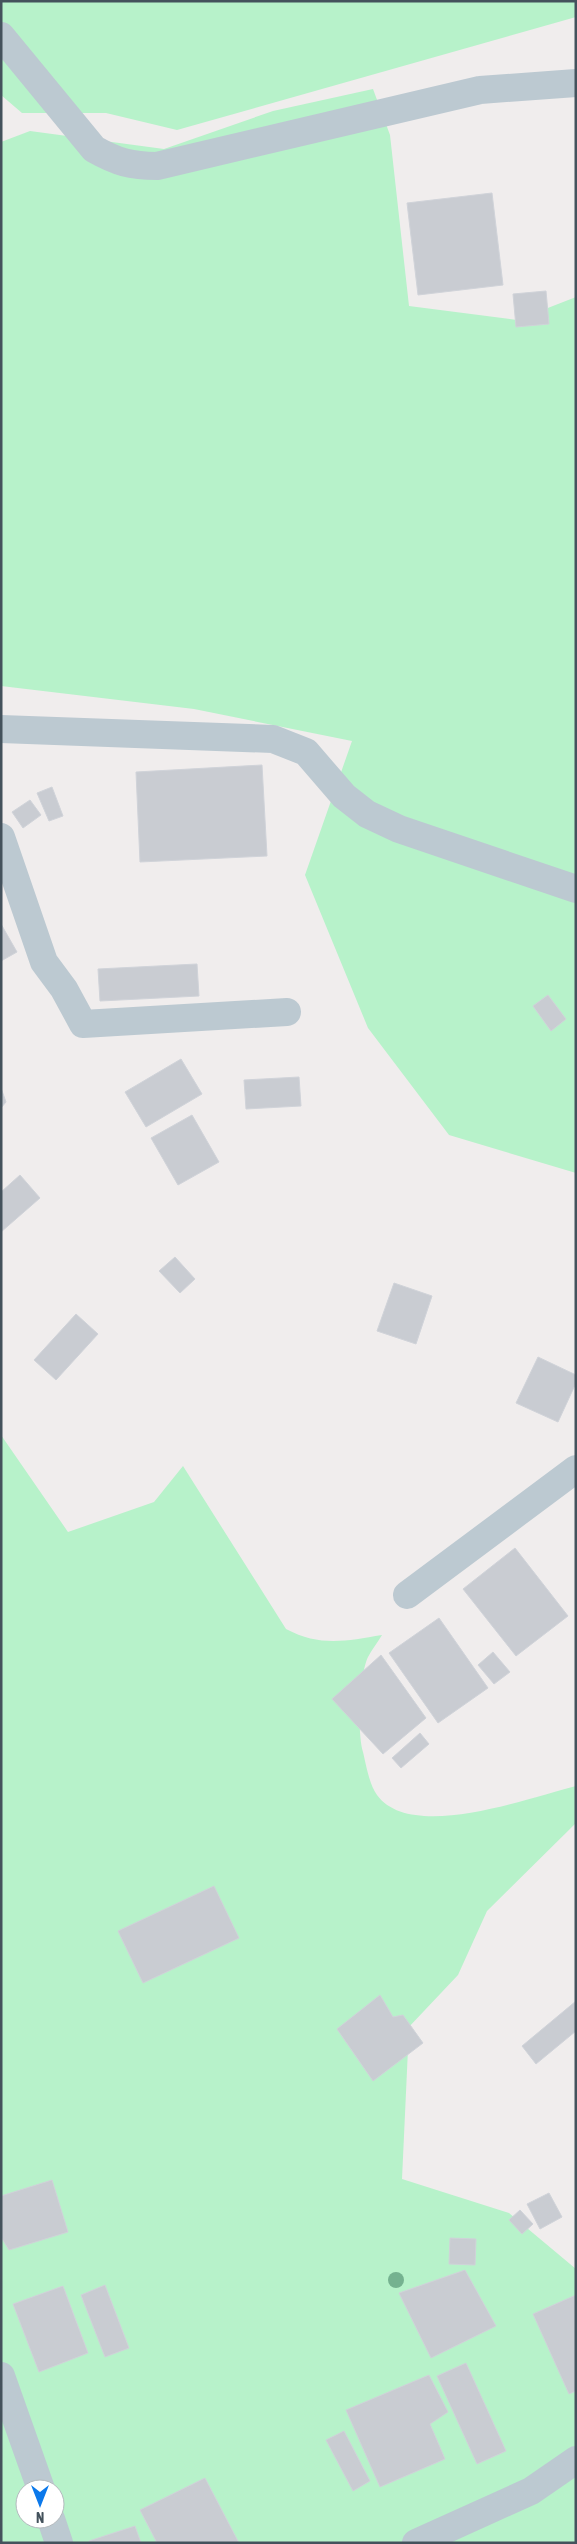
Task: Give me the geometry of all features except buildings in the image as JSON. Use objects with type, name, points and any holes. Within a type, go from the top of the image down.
[{"type":"street","points":[[1,36],[94,149],[115,161],[136,166],[157,166],[480,90],[576,83]]},
{"type":"street","points":[[1,729],[273,739],[306,752],[344,796],[367,814],[399,829],[576,889]]},
{"type":"street","points":[[1,837],[44,962],[64,989],[83,1024],[288,1012]]},
{"type":"street","points":[[407,1595],[576,1469]]},
{"type":"street","points":[[1,2376],[37,2479]]},
{"type":"street","points":[[416,2543],[531,2490],[576,2460]]},
{"type":"street","points":[[54,2529],[59,2543]]},
{"type":"green space","points":[[1,1],[576,1],[576,17],[177,130],[106,113],[22,113],[1,95]]},
{"type":"green space","points":[[373,89],[390,135],[409,306],[517,320],[576,297],[576,1173],[449,1135],[368,1028],[305,875],[352,741],[194,709],[1,686],[1,142],[30,131],[164,149],[273,111]]},
{"type":"green space","points":[[1,1435],[68,1532],[154,1502],[183,1466],[286,1629],[298,1635],[333,1641],[382,1635],[368,1657],[365,1666],[361,1690],[360,1731],[363,1752],[372,1785],[377,1795],[393,1809],[416,1815],[442,1816],[471,1813],[501,1807],[576,1786],[576,1823],[487,1911],[458,1975],[407,2029],[408,2049],[402,2179],[509,2213],[576,2269],[576,2543],[1,2543]]}]
